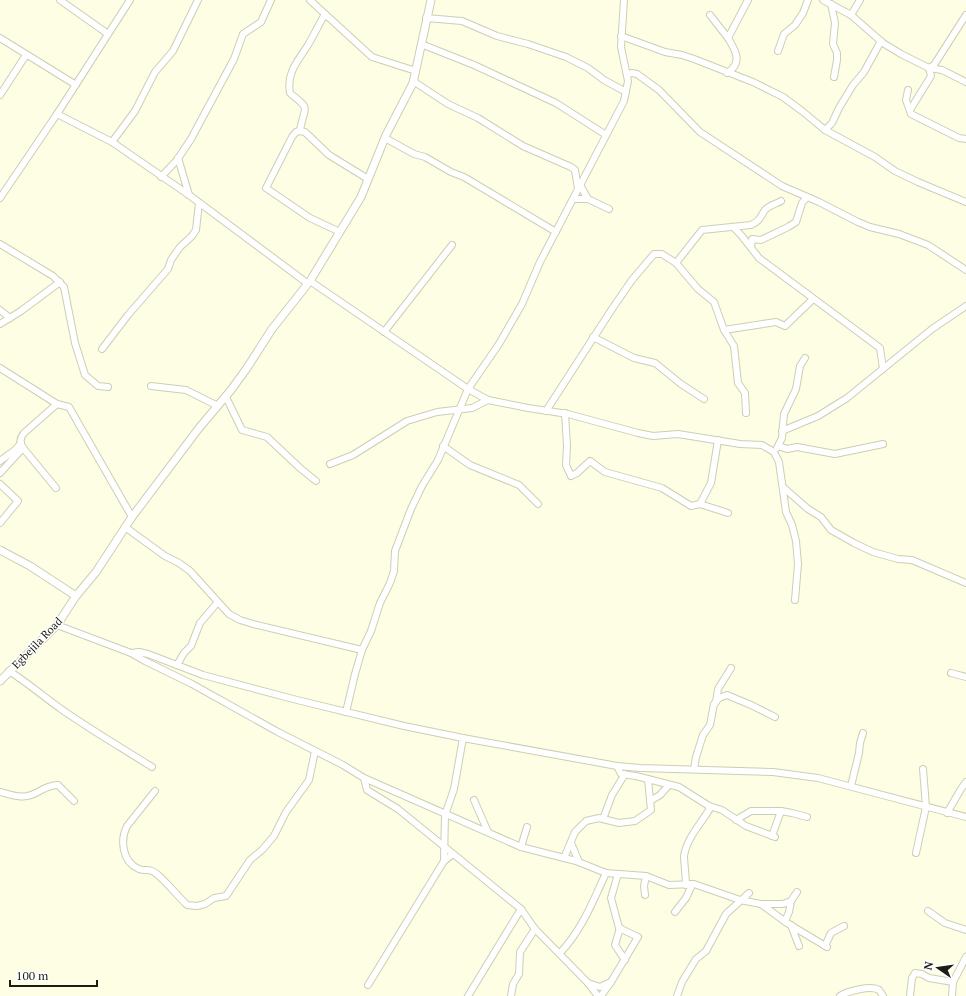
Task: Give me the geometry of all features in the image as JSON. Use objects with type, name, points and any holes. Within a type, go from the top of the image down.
[{"type":"street","points":[[60,0],[108,34]]},
{"type":"street","points":[[0,198],[57,114],[130,0]]},
{"type":"street","points":[[112,142],[135,111],[155,72],[173,51],[198,0]]},
{"type":"street","points":[[162,177],[191,139],[234,60],[243,34],[261,22],[271,0]]},
{"type":"street","points":[[310,0],[372,57],[416,71]]},
{"type":"street","name":"Egbejila Road","points":[[0,681],[57,625],[76,596],[96,572],[132,517],[199,428],[226,397],[247,368],[272,329],[308,282],[340,232],[361,197],[385,138],[413,81],[431,0]]},
{"type":"street","points":[[346,712],[362,650],[371,631],[380,603],[394,571],[395,550],[422,486],[438,460],[468,389],[522,304],[540,262],[621,107],[628,81],[623,60],[620,36],[624,0]]},
{"type":"street","points":[[728,38],[748,0]]},
{"type":"street","points":[[778,51],[784,34],[795,25],[803,13],[808,0]]},
{"type":"street","points":[[823,0],[851,15],[880,41],[918,64],[929,68],[942,70],[966,82]]},
{"type":"street","points":[[851,15],[860,0]]},
{"type":"street","points":[[831,4],[835,23],[833,44],[837,53],[834,77]]},
{"type":"street","points":[[300,131],[300,124],[305,109],[304,106],[290,93],[289,78],[296,63],[325,14]]},
{"type":"street","points":[[710,15],[728,38],[737,53],[737,60],[732,70],[727,73]]},
{"type":"street","points":[[929,68],[934,65],[966,15]]},
{"type":"street","points":[[426,18],[462,21],[497,36],[528,44],[566,57],[588,68],[604,80],[626,92]]},
{"type":"street","points":[[620,36],[665,52],[694,59],[753,82],[783,98],[825,130],[874,156],[895,171],[966,202]]},
{"type":"street","points":[[0,38],[76,85]]},
{"type":"street","points":[[825,130],[832,123],[853,85],[864,72],[880,41]]},
{"type":"street","points":[[421,44],[474,65],[556,103],[606,135]]},
{"type":"street","points":[[0,95],[26,55]]},
{"type":"street","points":[[910,110],[931,76],[929,68]]},
{"type":"street","points":[[627,74],[637,74],[659,90],[700,132],[782,186],[870,227],[899,234],[928,244],[966,270]]},
{"type":"street","points":[[413,81],[448,104],[478,118],[523,146],[568,165],[576,172],[585,174]]},
{"type":"street","points":[[908,90],[906,100],[911,114],[959,138],[966,139]]},
{"type":"street","points":[[57,114],[112,142],[189,195],[308,282],[468,389],[488,400],[565,414],[654,436],[678,434],[762,445],[774,452],[779,462],[784,488],[786,512],[792,525],[796,541],[798,564],[795,600]]},
{"type":"street","points":[[300,131],[308,135],[329,155],[368,179]]},
{"type":"street","points":[[300,131],[296,132],[292,137],[266,188],[310,218],[340,232]]},
{"type":"street","points":[[385,138],[414,154],[464,177],[556,232]]},
{"type":"street","points":[[178,158],[189,195]]},
{"type":"street","points":[[576,172],[579,188],[588,199],[609,209]]},
{"type":"street","points":[[752,238],[761,240],[796,222],[802,203],[807,197]]},
{"type":"street","points":[[574,199],[588,199]]},
{"type":"street","points":[[676,263],[702,230],[751,225],[763,216],[765,210],[780,201]]},
{"type":"street","points":[[102,349],[128,315],[168,269],[171,260],[180,247],[196,230],[199,203]]},
{"type":"street","points":[[751,225],[751,247]]},
{"type":"street","points":[[733,227],[759,258],[880,348],[883,369]]},
{"type":"street","points":[[0,244],[53,276],[64,287],[75,343],[86,375],[98,386],[108,387]]},
{"type":"street","points":[[384,332],[452,245]]},
{"type":"street","points":[[546,410],[632,280],[654,254],[662,254],[676,263],[698,289],[714,302],[724,330],[734,346],[738,383],[745,392],[746,413]]},
{"type":"street","points":[[0,324],[60,282]]},
{"type":"street","points":[[724,330],[776,322],[785,326],[813,299]]},
{"type":"street","points":[[782,431],[818,416],[847,398],[932,329],[966,306]]},
{"type":"street","points":[[0,310],[10,318]]},
{"type":"street","points":[[593,337],[634,358],[655,363],[681,384],[704,399]]},
{"type":"street","points":[[774,452],[779,446],[782,438],[784,414],[796,389],[800,366],[805,358]]},
{"type":"street","points":[[0,368],[57,404],[69,407],[132,517]]},
{"type":"street","points":[[151,386],[186,390],[218,406]]},
{"type":"street","points":[[226,397],[242,430],[267,437],[316,481]]},
{"type":"street","points":[[330,464],[353,455],[407,421],[437,412],[458,411],[472,408],[488,400]]},
{"type":"street","points":[[56,488],[22,445],[21,437],[57,404]]},
{"type":"street","points":[[565,414],[567,446],[566,465],[571,476],[577,473],[590,461],[605,472],[662,488],[691,506],[700,504],[728,512]]},
{"type":"street","points":[[700,504],[712,483],[718,440]]},
{"type":"street","points":[[779,446],[787,449],[796,447],[835,454],[883,444]]},
{"type":"street","points":[[0,460],[22,445]]},
{"type":"street","points":[[0,473],[22,445]]},
{"type":"street","points":[[443,446],[470,465],[519,485],[538,504]]},
{"type":"street","points":[[0,484],[18,501],[0,523]]},
{"type":"street","points":[[784,488],[808,510],[822,516],[831,530],[854,543],[873,552],[912,560],[966,583]]},
{"type":"street","points":[[126,527],[164,556],[179,563],[190,571],[217,603],[229,614],[240,620],[362,650]]},
{"type":"street","points":[[0,550],[44,575],[76,596]]},
{"type":"street","points":[[177,666],[184,653],[191,646],[200,623],[217,603]]},
{"type":"street","points":[[57,625],[131,653],[145,662],[192,684],[364,778],[521,847],[579,862],[606,873],[646,876],[669,886],[689,885],[702,887],[740,900],[761,904],[784,904],[791,901]]},
{"type":"street","points":[[131,653],[139,652],[148,654],[203,675],[297,700],[404,726],[463,738],[616,766],[773,772],[818,778],[966,817]]},
{"type":"street","points":[[716,702],[718,689],[731,668]]},
{"type":"street","points":[[9,671],[30,684],[41,695],[94,731],[152,767]]},
{"type":"street","points":[[951,673],[966,677]]},
{"type":"street","points":[[694,769],[703,735],[710,725],[714,704],[719,698],[727,695],[775,717]]},
{"type":"street","points":[[852,786],[863,733]]},
{"type":"street","points":[[444,861],[446,815],[454,789],[463,738]]},
{"type":"street","points":[[155,791],[127,826],[124,832],[122,842],[125,854],[133,866],[140,869],[150,869],[158,875],[187,905],[197,906],[205,904],[214,898],[226,896],[250,860],[262,850],[274,836],[286,812],[309,780],[315,751]]},
{"type":"street","points":[[616,766],[621,774],[679,787],[709,806],[722,810],[746,826],[773,836],[780,811]]},
{"type":"street","points":[[916,852],[926,807],[923,769]]},
{"type":"street","points":[[604,819],[612,795],[625,774]]},
{"type":"street","points":[[364,778],[368,790],[398,809],[522,909],[535,929],[560,953],[598,996]]},
{"type":"street","points":[[564,858],[575,832],[586,821],[599,818],[619,823],[635,821],[651,810],[648,779]]},
{"type":"street","points":[[947,812],[966,782]]},
{"type":"street","points":[[0,792],[25,796],[32,795],[49,786],[58,785],[74,801]]},
{"type":"street","points":[[650,801],[660,795],[669,785]]},
{"type":"street","points":[[474,800],[488,832]]},
{"type":"street","points":[[675,912],[686,898],[689,885],[684,856],[695,830],[710,808],[709,806]]},
{"type":"street","points":[[736,820],[751,811],[780,811],[807,817]]},
{"type":"street","points":[[521,847],[527,827]]},
{"type":"street","points":[[571,843],[579,862]]},
{"type":"street","points":[[368,985],[444,861],[453,854]]},
{"type":"street","points":[[560,953],[567,946],[582,924],[606,873]]},
{"type":"street","points":[[618,874],[611,898],[620,928],[616,945],[624,960]]},
{"type":"street","points":[[645,895],[644,886],[646,876]]},
{"type":"street","points":[[797,892],[791,901],[788,923],[799,946]]},
{"type":"street","points":[[677,996],[679,989],[696,959],[706,951],[723,918],[749,893]]},
{"type":"street","points":[[761,904],[788,923],[826,946],[831,933],[844,926]]},
{"type":"street","points":[[468,996],[522,909]]},
{"type":"street","points":[[928,912],[945,923],[966,930]]},
{"type":"street","points":[[601,996],[638,937],[620,928]]},
{"type":"street","points":[[511,996],[513,984],[519,974],[520,952],[535,929]]},
{"type":"street","points":[[952,996],[953,982],[966,957]]},
{"type":"street","points":[[910,996],[912,978],[915,973],[922,974],[929,978],[953,982]]},
{"type":"street","points":[[588,983],[600,987],[611,982]]},
{"type":"street","points":[[840,996],[845,992],[869,988],[879,990],[883,996]]}]
